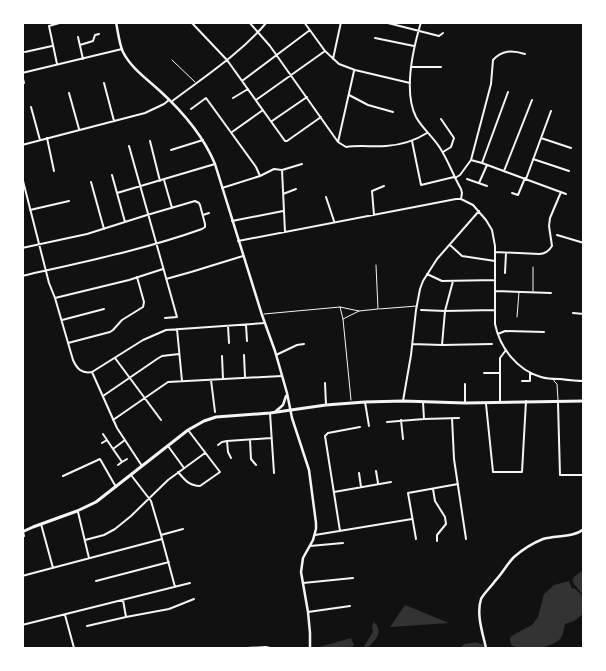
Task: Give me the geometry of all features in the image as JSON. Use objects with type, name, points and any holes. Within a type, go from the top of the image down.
[{"type":"main road","points":[[23,532],[96,502],[188,430],[216,417],[365,402],[584,401]]},
{"type":"street","points":[[57,64],[49,26],[63,22]]},
{"type":"street","points":[[116,22],[122,49],[132,65],[192,125],[203,140],[215,164],[238,241],[276,355],[287,392],[292,420],[309,470],[316,523],[310,546],[301,563],[308,612],[310,648]]},
{"type":"street","points":[[191,22],[227,60],[285,141],[321,117]]},
{"type":"street","points":[[249,22],[276,55],[338,142],[346,147],[357,145],[387,146],[412,140],[428,133]]},
{"type":"street","points":[[22,145],[145,113],[170,101],[227,60],[267,22]]},
{"type":"street","points":[[304,22],[325,51],[339,64],[354,70],[410,84]]},
{"type":"street","points":[[332,59],[341,22]]},
{"type":"street","points":[[384,22],[438,36],[443,32]]},
{"type":"street","points":[[421,22],[414,46],[411,67],[410,92],[414,112],[443,152],[462,191],[461,199]]},
{"type":"street","points":[[242,81],[310,30]]},
{"type":"street","points":[[80,45],[93,41],[95,35],[99,34]]},
{"type":"street","points":[[78,37],[83,59]]},
{"type":"street","points":[[375,38],[414,46]]},
{"type":"street","points":[[25,52],[53,46]]},
{"type":"street","points":[[24,83],[22,74],[122,49]]},
{"type":"street","points":[[256,100],[325,51]]},
{"type":"street","points":[[412,140],[421,184],[455,178],[460,175],[471,160],[492,79],[493,60],[506,51],[525,54]]},
{"type":"street","points":[[172,60],[196,83]]},
{"type":"street","points":[[411,67],[441,67]]},
{"type":"street","points":[[338,142],[354,70]]},
{"type":"street","points":[[104,82],[114,121]]},
{"type":"street","points":[[233,98],[248,89]]},
{"type":"street","points":[[482,163],[508,92]]},
{"type":"street","points":[[69,93],[79,130]]},
{"type":"street","points":[[349,95],[368,106],[393,112]]},
{"type":"street","points":[[271,121],[307,97]]},
{"type":"street","points":[[191,109],[206,98],[232,132],[260,176]]},
{"type":"street","points":[[504,171],[532,100]]},
{"type":"street","points":[[31,107],[40,140]]},
{"type":"street","points":[[232,132],[263,110]]},
{"type":"street","points":[[512,193],[518,195],[534,159],[551,111]]},
{"type":"street","points":[[441,119],[454,138],[451,147],[443,152]]},
{"type":"street","points":[[47,138],[54,171]]},
{"type":"street","points":[[541,138],[570,148]]},
{"type":"street","points":[[150,140],[172,208]]},
{"type":"street","points":[[171,150],[203,140]]},
{"type":"street","points":[[129,146],[177,317],[165,318]]},
{"type":"street","points":[[534,159],[569,171]]},
{"type":"street","points":[[471,160],[566,194]]},
{"type":"street","points":[[117,193],[215,164]]},
{"type":"street","points":[[222,188],[274,170],[282,170],[302,164]]},
{"type":"street","points":[[479,184],[487,165]]},
{"type":"street","points":[[282,170],[285,232]]},
{"type":"street","points":[[112,175],[125,222]]},
{"type":"street","points":[[22,177],[49,283],[75,366],[80,370],[86,373],[92,372],[151,336],[166,330],[265,323]]},
{"type":"street","points":[[467,179],[487,186]]},
{"type":"street","points":[[90,182],[104,229]]},
{"type":"street","points":[[374,215],[372,191],[384,186]]},
{"type":"street","points":[[283,194],[296,189]]},
{"type":"street","points":[[495,252],[545,254],[552,242],[549,226],[550,218],[561,192]]},
{"type":"street","points":[[326,197],[334,222]]},
{"type":"street","points":[[238,241],[456,198],[461,199],[479,210],[492,230],[495,252],[496,324],[498,334],[506,350],[515,361],[530,373],[554,379],[584,381]]},
{"type":"street","points":[[30,210],[69,201]]},
{"type":"street","points":[[22,248],[88,234],[192,202],[198,203],[205,224],[204,228],[102,259],[22,276]]},
{"type":"street","points":[[404,401],[420,290],[427,274],[479,210]]},
{"type":"street","points":[[232,221],[284,211]]},
{"type":"street","points":[[203,215],[209,213]]},
{"type":"street","points":[[557,235],[583,242]]},
{"type":"street","points":[[450,244],[462,256],[495,261]]},
{"type":"street","points":[[505,273],[506,253]]},
{"type":"street","points":[[166,279],[243,256]]},
{"type":"street","points":[[376,266],[378,309]]},
{"type":"street","points":[[533,267],[533,292]]},
{"type":"street","points":[[55,298],[163,269]]},
{"type":"street","points":[[427,274],[442,281],[495,280]]},
{"type":"street","points":[[68,343],[110,332],[122,320],[144,307],[137,277]]},
{"type":"street","points":[[442,345],[445,311],[453,281]]},
{"type":"street","points":[[495,292],[551,293]]},
{"type":"street","points":[[518,317],[519,292]]},
{"type":"street","points":[[264,314],[340,307],[359,311],[417,306]]},
{"type":"street","points":[[340,307],[343,319],[351,400]]},
{"type":"street","points":[[62,320],[104,309]]},
{"type":"street","points":[[421,310],[495,310]]},
{"type":"street","points":[[343,319],[359,311]]},
{"type":"street","points":[[573,313],[584,314]]},
{"type":"street","points":[[246,324],[247,340]]},
{"type":"street","points":[[228,326],[229,343]]},
{"type":"street","points":[[177,329],[182,381]]},
{"type":"street","points":[[498,334],[505,332],[544,332]]},
{"type":"street","points":[[276,355],[297,345],[304,344]]},
{"type":"street","points":[[412,344],[492,344]]},
{"type":"street","points":[[500,402],[500,358],[506,350]]},
{"type":"street","points":[[103,396],[162,356],[179,354]]},
{"type":"street","points":[[244,355],[245,377]]},
{"type":"street","points":[[222,356],[223,378]]},
{"type":"street","points":[[115,358],[161,420]]},
{"type":"street","points":[[92,372],[113,420],[142,466]]},
{"type":"street","points":[[484,373],[500,372]]},
{"type":"street","points":[[522,381],[530,381],[530,373]]},
{"type":"street","points":[[113,420],[168,382],[282,376]]},
{"type":"street","points":[[211,379],[216,412]]},
{"type":"street","points":[[554,379],[554,382],[557,384],[560,475],[584,475]]},
{"type":"street","points":[[325,383],[326,405]]},
{"type":"street","points":[[465,384],[465,403]]},
{"type":"street","points":[[274,473],[271,412],[278,410],[284,405],[287,392]]},
{"type":"street","points":[[486,402],[493,472],[508,473],[522,472],[526,401]]},
{"type":"street","points":[[365,402],[369,426]]},
{"type":"street","points":[[423,402],[424,419]]},
{"type":"street","points":[[452,418],[453,448],[466,539]]},
{"type":"street","points":[[387,422],[459,418]]},
{"type":"street","points":[[401,420],[403,439]]},
{"type":"street","points":[[340,531],[324,436],[328,433],[360,427]]},
{"type":"street","points":[[178,472],[186,481],[194,486],[200,486],[220,472],[188,430]]},
{"type":"street","points":[[103,434],[122,462]]},
{"type":"street","points":[[218,445],[227,441],[271,438]]},
{"type":"street","points":[[102,443],[107,440]]},
{"type":"street","points":[[113,449],[125,440]]},
{"type":"street","points":[[250,440],[252,459],[256,465]]},
{"type":"street","points":[[227,441],[228,452],[231,458]]},
{"type":"street","points":[[168,446],[184,468]]},
{"type":"street","points":[[85,540],[104,535],[116,528],[168,480],[205,453]]},
{"type":"street","points":[[118,466],[127,458]]},
{"type":"street","points":[[63,476],[100,460],[116,487]]},
{"type":"street","points":[[376,471],[378,484]]},
{"type":"street","points":[[359,473],[361,487]]},
{"type":"street","points":[[131,475],[149,498],[162,535],[175,587]]},
{"type":"street","points":[[334,492],[391,482]]},
{"type":"street","points":[[416,539],[408,493],[458,484]]},
{"type":"street","points":[[433,489],[435,501],[443,512],[446,524],[437,535],[437,541]]},
{"type":"street","points":[[78,511],[89,558]]},
{"type":"street","points":[[314,535],[412,518]]},
{"type":"street","points":[[41,524],[53,568]]},
{"type":"street","points":[[162,535],[183,529]]},
{"type":"street","points":[[486,648],[480,614],[482,598],[514,557],[541,540],[576,534],[584,529]]},
{"type":"street","points":[[22,538],[24,536],[23,532]]},
{"type":"street","points":[[22,576],[162,540]]},
{"type":"street","points":[[310,546],[342,543]]},
{"type":"street","points":[[96,581],[169,562]]},
{"type":"street","points":[[303,583],[353,578]]},
{"type":"street","points":[[22,625],[190,583]]},
{"type":"street","points":[[87,626],[169,609],[194,599]]},
{"type":"street","points":[[122,600],[126,617]]},
{"type":"street","points":[[308,612],[350,606]]},
{"type":"street","points":[[65,614],[74,648]]},
{"type":"street","points":[[247,648],[270,648]]},
{"type":"shaded area","points":[[583,570],[583,595],[572,580]]},
{"type":"shaded area","points":[[569,581],[572,589],[574,588],[583,596],[583,614],[574,621],[565,624],[561,638],[551,645],[523,649],[512,645],[510,638],[532,625],[538,617],[544,594],[554,585]]},
{"type":"shaded area","points":[[405,605],[449,623],[390,627]]},
{"type":"shaded area","points":[[374,622],[379,632],[378,635],[368,648],[363,648],[373,632],[372,626]]},
{"type":"shaded area","points":[[351,638],[354,646],[346,648],[316,648]]},
{"type":"waterway","points":[[465,648],[476,646],[483,648]]}]
